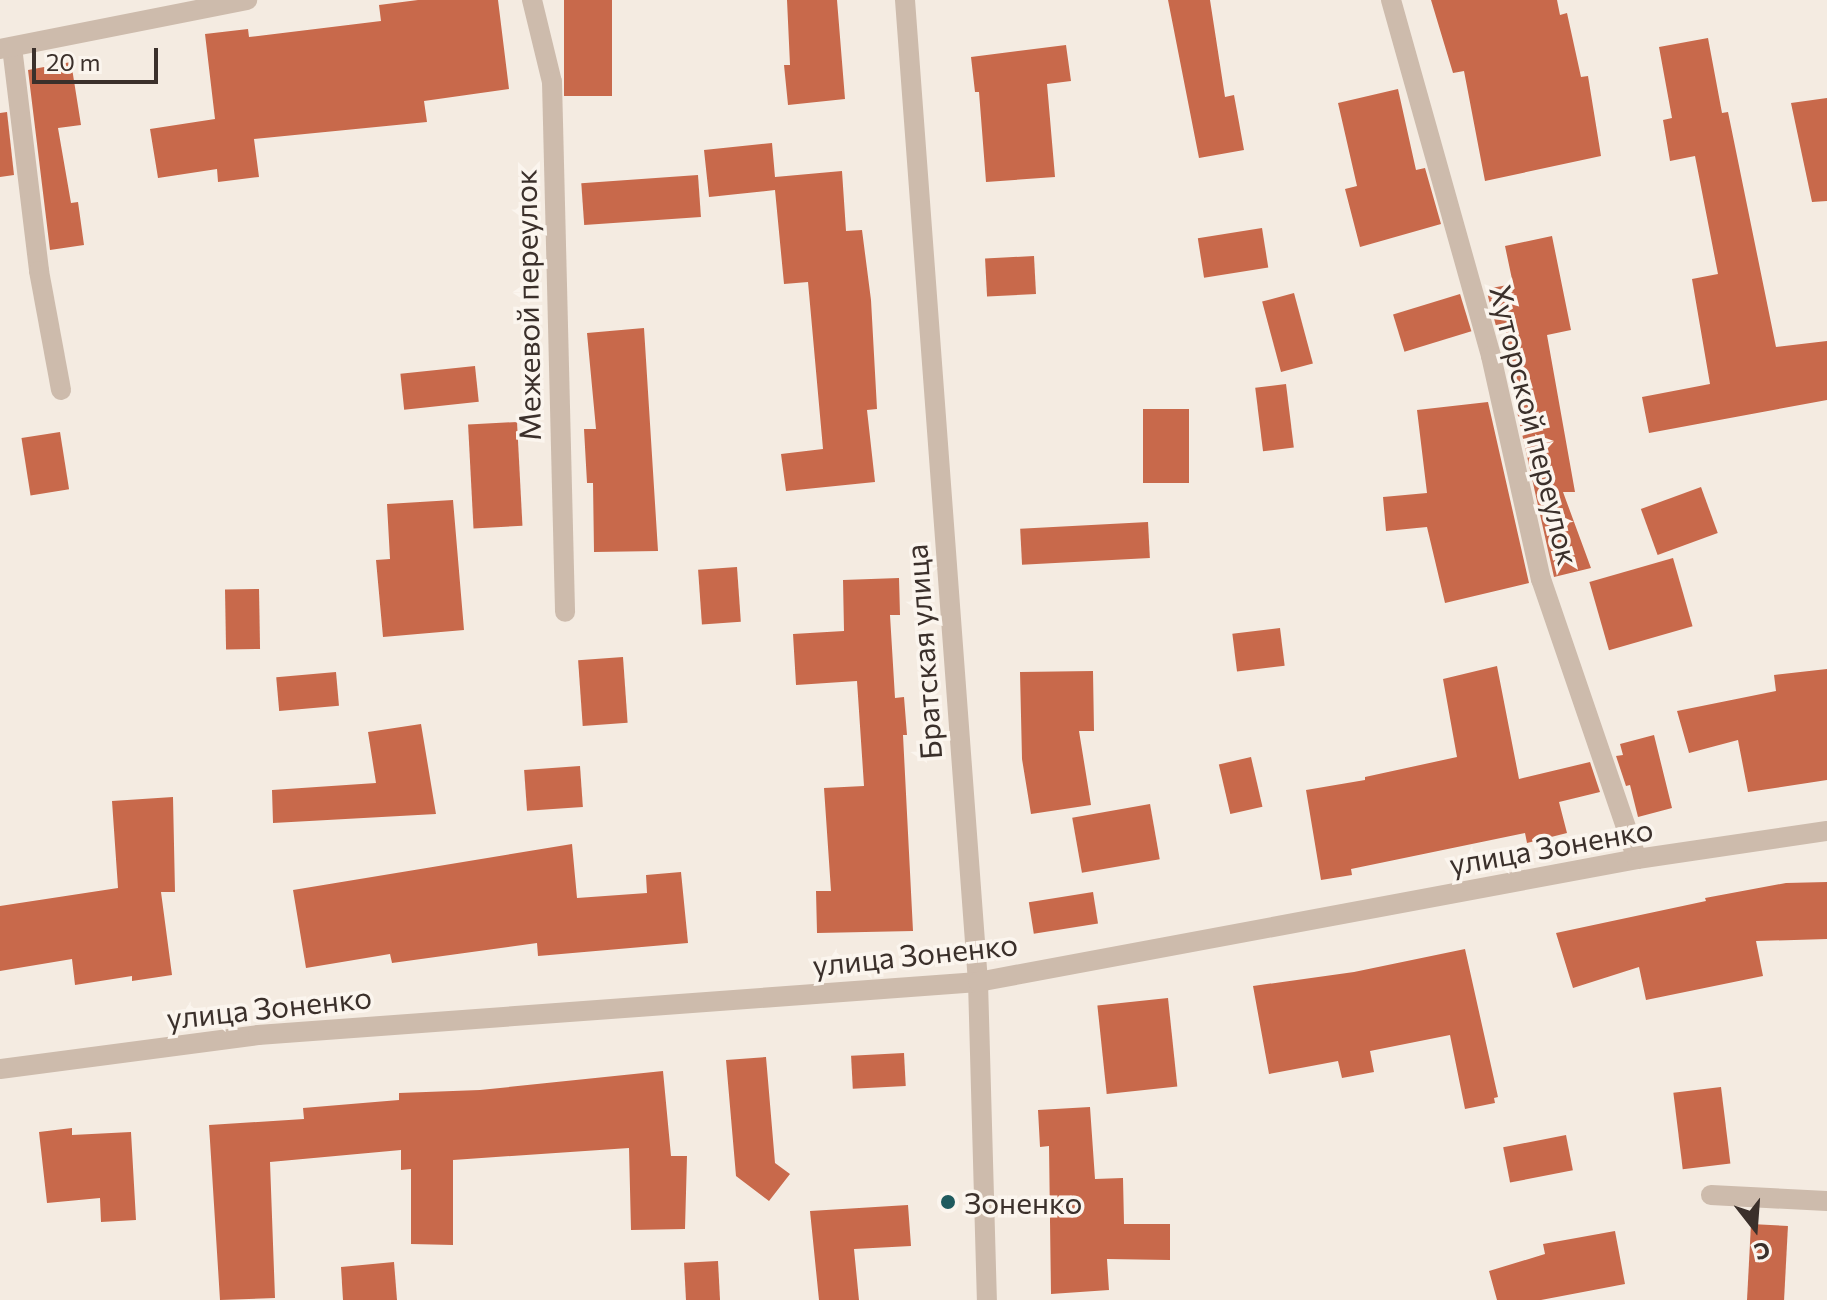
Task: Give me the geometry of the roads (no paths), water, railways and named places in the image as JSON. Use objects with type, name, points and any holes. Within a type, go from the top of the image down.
[{"type":"street","points":[[61,390],[39,271],[6,48],[247,0]]},
{"type":"street","name":"Межевой переулок","points":[[532,0],[552,82],[565,612]]},
{"type":"street","name":"Братская улица","points":[[905,0],[978,982],[987,1300]]},
{"type":"street","name":"Хуторской переулок","points":[[1391,0],[1491,356],[1541,579],[1637,859]]},
{"type":"street","name":"улица Зоненко","points":[[0,1069],[258,1035],[978,982],[1637,859],[1827,831]]},
{"type":"street","points":[[1711,1195],[1827,1201]]},
{"type":"place","name":"Зоненко","points":[[948,1202]]}]
